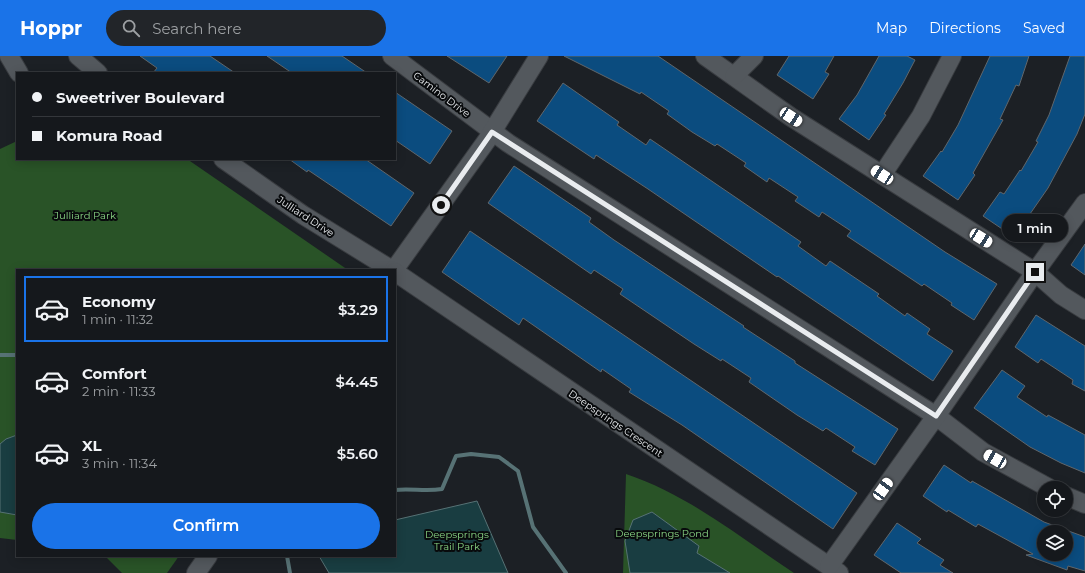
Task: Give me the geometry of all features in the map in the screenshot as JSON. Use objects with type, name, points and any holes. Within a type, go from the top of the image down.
[{"type":"street","points":[[9,56],[18,72]]},
{"type":"street","points":[[78,56],[96,72]]},
{"type":"street","name":"Camino Drive","points":[[392,56],[492,132],[936,416],[983,452],[1037,481]]},
{"type":"street","points":[[395,269],[492,132],[539,56]]},
{"type":"street","points":[[705,56],[791,117],[1035,272],[1061,295],[1085,310]]},
{"type":"street","points":[[734,76],[754,56]]},
{"type":"street","points":[[882,175],[921,116],[952,56]]},
{"type":"street","name":"Julliard Drive","points":[[224,160],[303,215],[391,269]]},
{"type":"street","points":[[834,569],[936,416],[1035,272],[1085,204]]},
{"type":"street","name":"Deepsprings Crescent","points":[[396,272],[568,391],[834,569]]},
{"type":"street","points":[[1073,499],[1085,504]]},
{"type":"street","points":[[196,573],[207,557]]},
{"type":"green space","name":"Julliard Park","points":[[16,141],[16,160],[188,160],[347,269],[16,269],[16,540],[0,538],[0,149]]},
{"type":"green space","name":"Deepsprings Pond","points":[[626,474],[671,493],[692,505],[794,573],[623,573]]},
{"type":"green space","points":[[106,557],[178,557],[167,573],[122,573]]},
{"type":"water","points":[[16,435],[16,515],[0,512],[0,444],[6,439]]},
{"type":"water","name":"Deepsprings Trail Park","points":[[477,501],[508,573],[329,573],[320,557],[396,557],[396,520]]},
{"type":"water","points":[[652,512],[699,546],[697,553],[730,573],[630,573],[625,541],[633,520]]},
{"type":"building","points":[[140,56],[210,56],[234,72],[154,72],[157,68]]},
{"type":"building","points":[[267,56],[342,56],[366,72],[291,72]]},
{"type":"building","points":[[447,56],[507,56],[489,83]]},
{"type":"building","points":[[564,56],[658,56],[945,252],[997,284],[974,320],[951,305],[952,303],[924,284],[922,286],[847,236],[851,231],[822,212],[819,217],[795,201],[798,197],[769,178],[767,182],[744,166],[746,163],[717,144],[715,146],[692,132],[667,114],[669,111],[641,92],[640,94]]},
{"type":"building","points":[[789,56],[834,56],[825,72],[829,74],[813,99],[777,75]]},
{"type":"building","points":[[879,56],[907,56],[915,60],[884,114],[886,115],[869,140],[839,119],[857,95]]},
{"type":"building","points":[[990,56],[1029,56],[1019,86],[1016,85],[1000,119],[1003,120],[973,173],[975,175],[958,200],[923,176],[941,151],[942,152],[958,125]]},
{"type":"building","points":[[1070,56],[1085,56],[1085,114],[1077,134],[1048,188],[1014,237],[983,216],[1000,192],[1004,194],[1020,170],[1021,171],[1038,142],[1036,141],[1049,115]]},
{"type":"building","points":[[563,83],[619,122],[617,125],[646,145],[650,139],[801,242],[798,246],[826,266],[830,261],[879,294],[877,296],[905,316],[907,313],[930,329],[927,334],[953,351],[933,381],[648,189],[596,155],[594,159],[537,121]]},
{"type":"building","points":[[396,93],[452,131],[430,164],[396,141]]},
{"type":"building","points":[[290,160],[366,160],[414,193],[391,226],[308,170],[307,172]]},
{"type":"building","points":[[514,166],[591,218],[589,222],[614,240],[744,326],[743,327],[795,361],[795,363],[898,429],[875,465],[852,451],[855,447],[826,428],[823,431],[797,415],[749,382],[751,378],[722,359],[721,361],[694,344],[620,294],[623,289],[594,270],[591,274],[488,203]]},
{"type":"building","points":[[470,231],[857,493],[833,529],[682,425],[629,392],[631,389],[602,369],[601,372],[523,318],[519,325],[442,272]]},
{"type":"building","points":[[1085,244],[1085,275],[1071,265]]},
{"type":"building","points":[[1036,315],[1085,346],[1085,391],[1072,384],[1073,380],[1041,359],[1038,363],[1015,347]]},
{"type":"building","points":[[1002,370],[1025,386],[1017,397],[1047,417],[1048,415],[1085,435],[1085,473],[1061,463],[1030,447],[974,408]]},
{"type":"building","points":[[944,465],[971,483],[972,481],[1044,522],[1052,525],[1037,525],[1037,559],[1026,555],[1033,554],[978,524],[976,527],[948,510],[947,512],[923,496]]},
{"type":"building","points":[[897,523],[921,539],[917,543],[944,560],[940,565],[953,573],[901,573],[874,555]]},
{"type":"building","points":[[1073,533],[1085,537],[1085,571],[1068,566],[1067,570],[1042,561],[1073,561]]},
{"type":"waterway","points":[[0,355],[16,355]]},
{"type":"waterway","points":[[396,490],[442,489],[456,456],[471,454],[499,457],[518,471],[533,527],[566,573]]},
{"type":"waterway","points":[[287,557],[290,573]]},
{"type":"route","points":[[441,205],[492,132],[936,416],[1035,272]]}]
